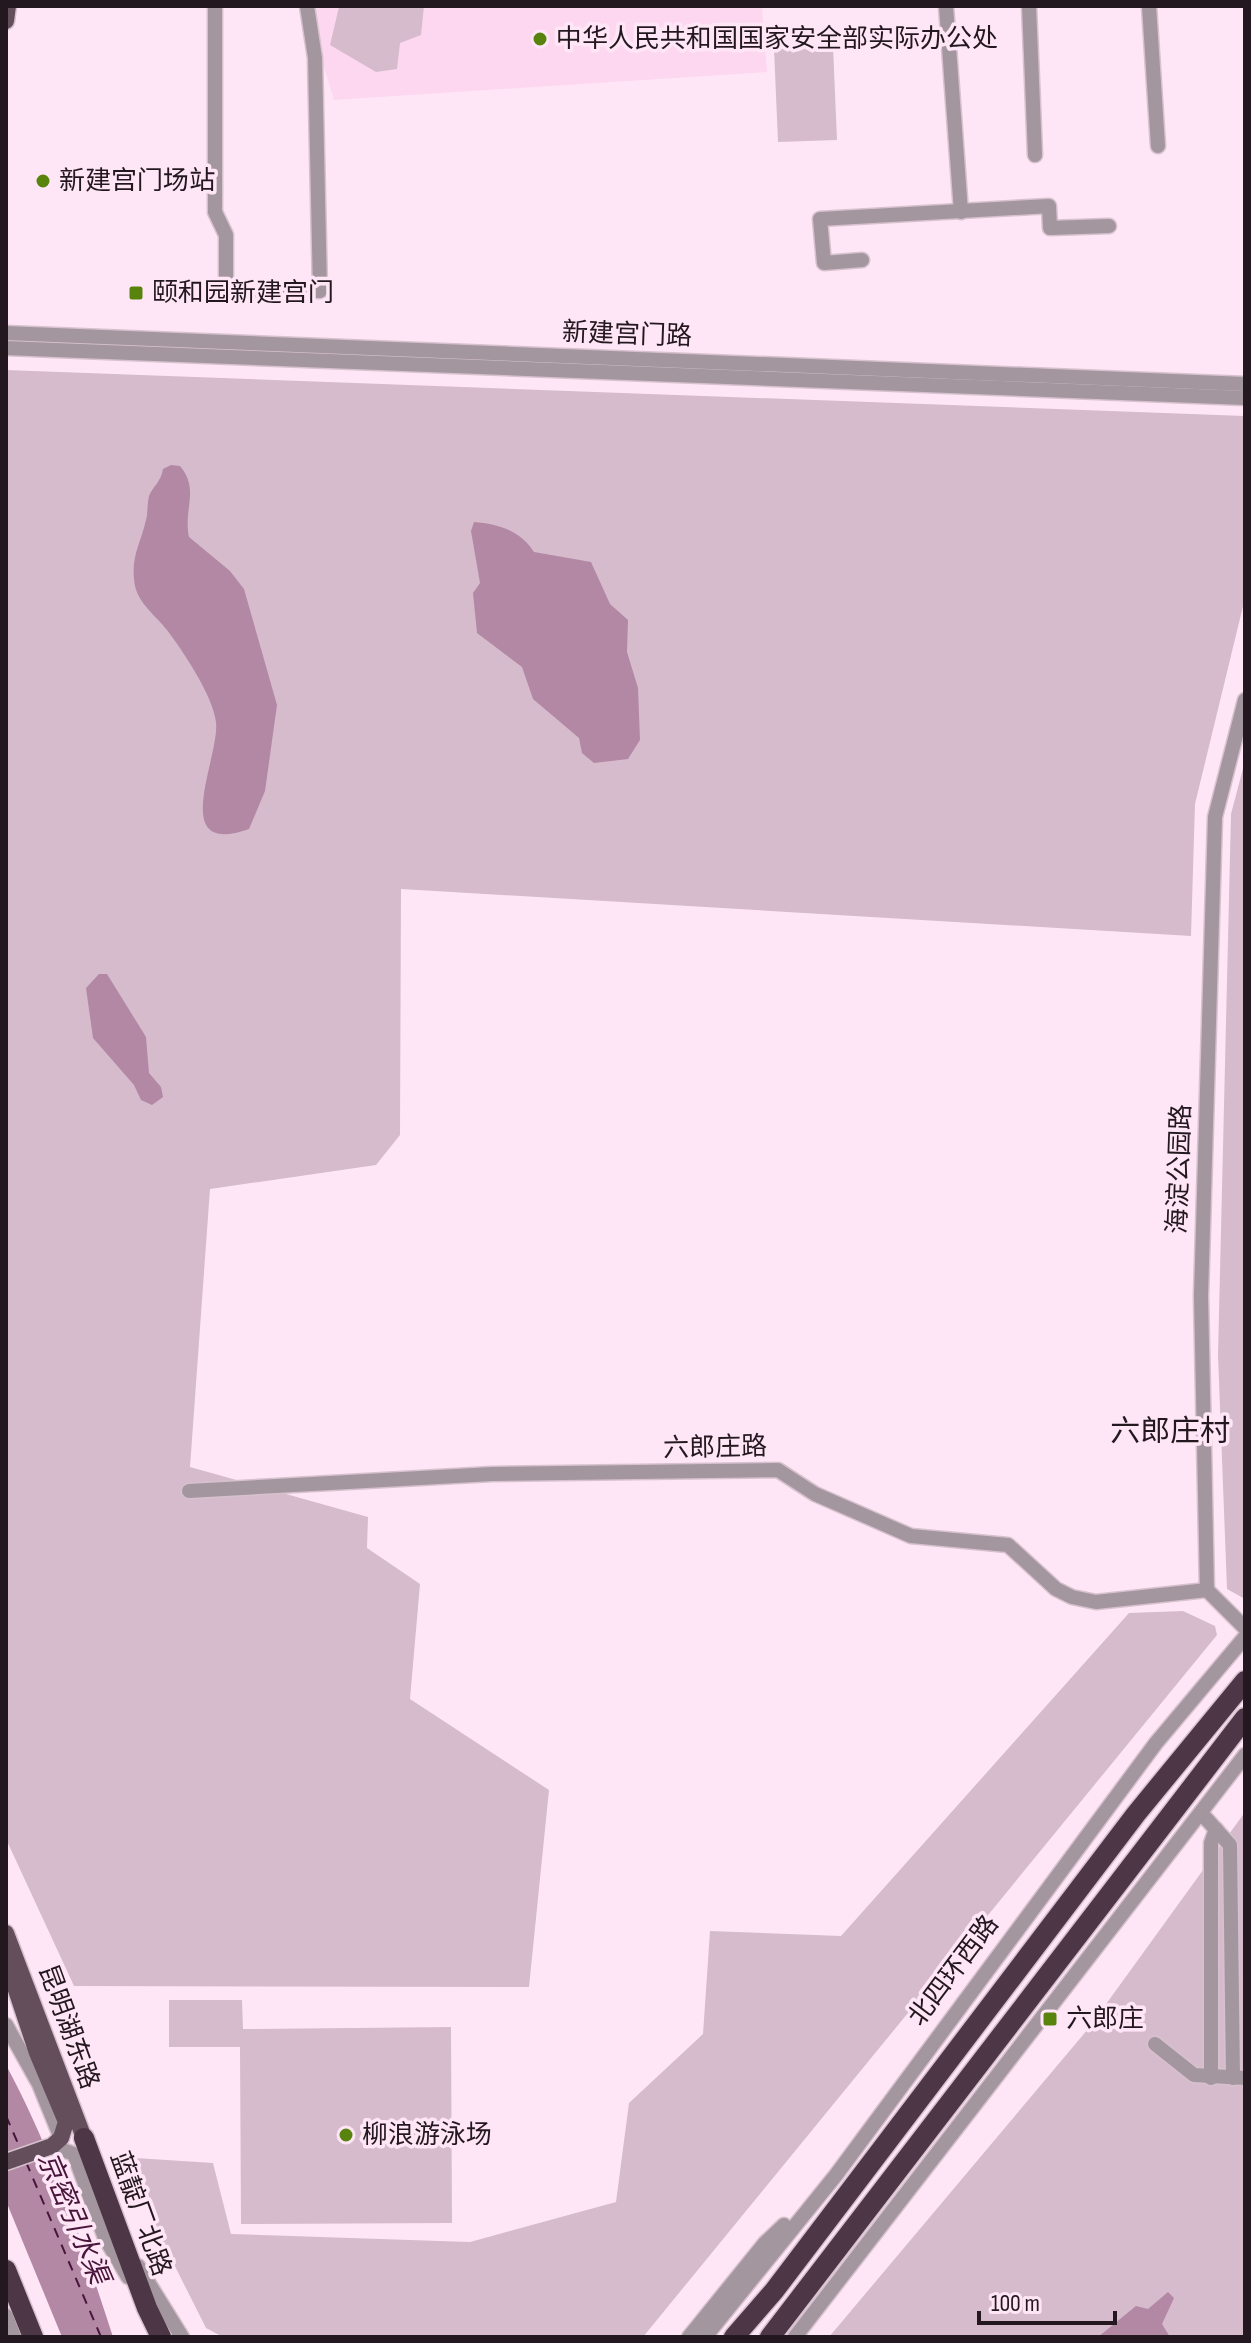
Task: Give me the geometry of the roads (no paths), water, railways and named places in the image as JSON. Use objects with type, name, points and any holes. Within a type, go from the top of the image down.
[{"type":"highway","name":"北四环西路","points":[[736,2334],[774,2291],[1136,1814],[1245,1681]]},
{"type":"highway","points":[[770,2337],[1245,1718]]},
{"type":"highway","name":"蓝靛厂北路","points":[[84,2138],[147,2308],[161,2337]]},
{"type":"highway","points":[[6,2270],[33,2337]]},
{"type":"highway","points":[[147,2308],[169,2337]]},
{"type":"main road","points":[[6,21],[8,6]]},
{"type":"main road","name":"昆明湖东路","points":[[6,1933],[84,2138]]},
{"type":"main road","name":"昆明湖东路","points":[[6,1960],[37,2053],[66,2122],[56,2142]]},
{"type":"main road","points":[[6,2162],[56,2142]]},
{"type":"street","points":[[215,6],[215,212],[226,235],[226,289],[320,291],[315,58],[307,6]]},
{"type":"street","points":[[946,6],[961,212]]},
{"type":"street","points":[[1029,6],[1035,155]]},
{"type":"street","points":[[1149,6],[1158,146]]},
{"type":"street","points":[[862,260],[824,263],[820,219],[1049,206],[1050,228],[1109,226]]},
{"type":"street","name":"新建宫门路","points":[[6,333],[1245,384]]},
{"type":"street","name":"新建宫门路","points":[[6,348],[1245,398]]},
{"type":"street","name":"海淀公园路","points":[[1207,1590],[1201,1296],[1215,817],[1245,700]]},
{"type":"street","name":"六郎庄路","points":[[189,1491],[492,1474],[778,1470],[815,1494],[911,1536],[1008,1545],[1056,1589],[1072,1597],[1096,1602],[1207,1590]]},
{"type":"street","points":[[1207,1590],[1245,1628]]},
{"type":"street","name":"北四环西路","points":[[705,2337],[836,2175],[1146,1756],[1245,1637]]},
{"type":"street","points":[[795,2337],[1245,1755]]},
{"type":"street","points":[[1155,2044],[1194,2075],[1239,2078],[1239,1960],[1230,1845],[1201,1813]]},
{"type":"street","points":[[1211,2078],[1211,1843],[1216,1829]]},
{"type":"street","points":[[6,2025],[39,2084],[56,2142]]},
{"type":"street","name":"蓝靛厂北路","points":[[56,2142],[74,2154],[105,2238],[147,2308]]},
{"type":"street","points":[[689,2337],[765,2243],[836,2175]]},
{"type":"street","points":[[119,2234],[182,2337]]},
{"type":"street","points":[[6,2316],[14,2337]]},
{"type":"place","name":"中华人民共和国国家安全部实际办公处","points":[[540,39]]},
{"type":"place","name":"新建宫门场站","points":[[43,181]]},
{"type":"place","name":"颐和园新建宫门","points":[[136,293]]},
{"type":"place","name":"六郎庄","points":[[1050,2019]]},
{"type":"place","name":"柳浪游泳场","points":[[346,2135]]},
{"type":"district","name":"六郎庄村","points":[[1170,1432]]},
{"type":"water label","name":"京密引水渠","points":[[73,2218]]}]
